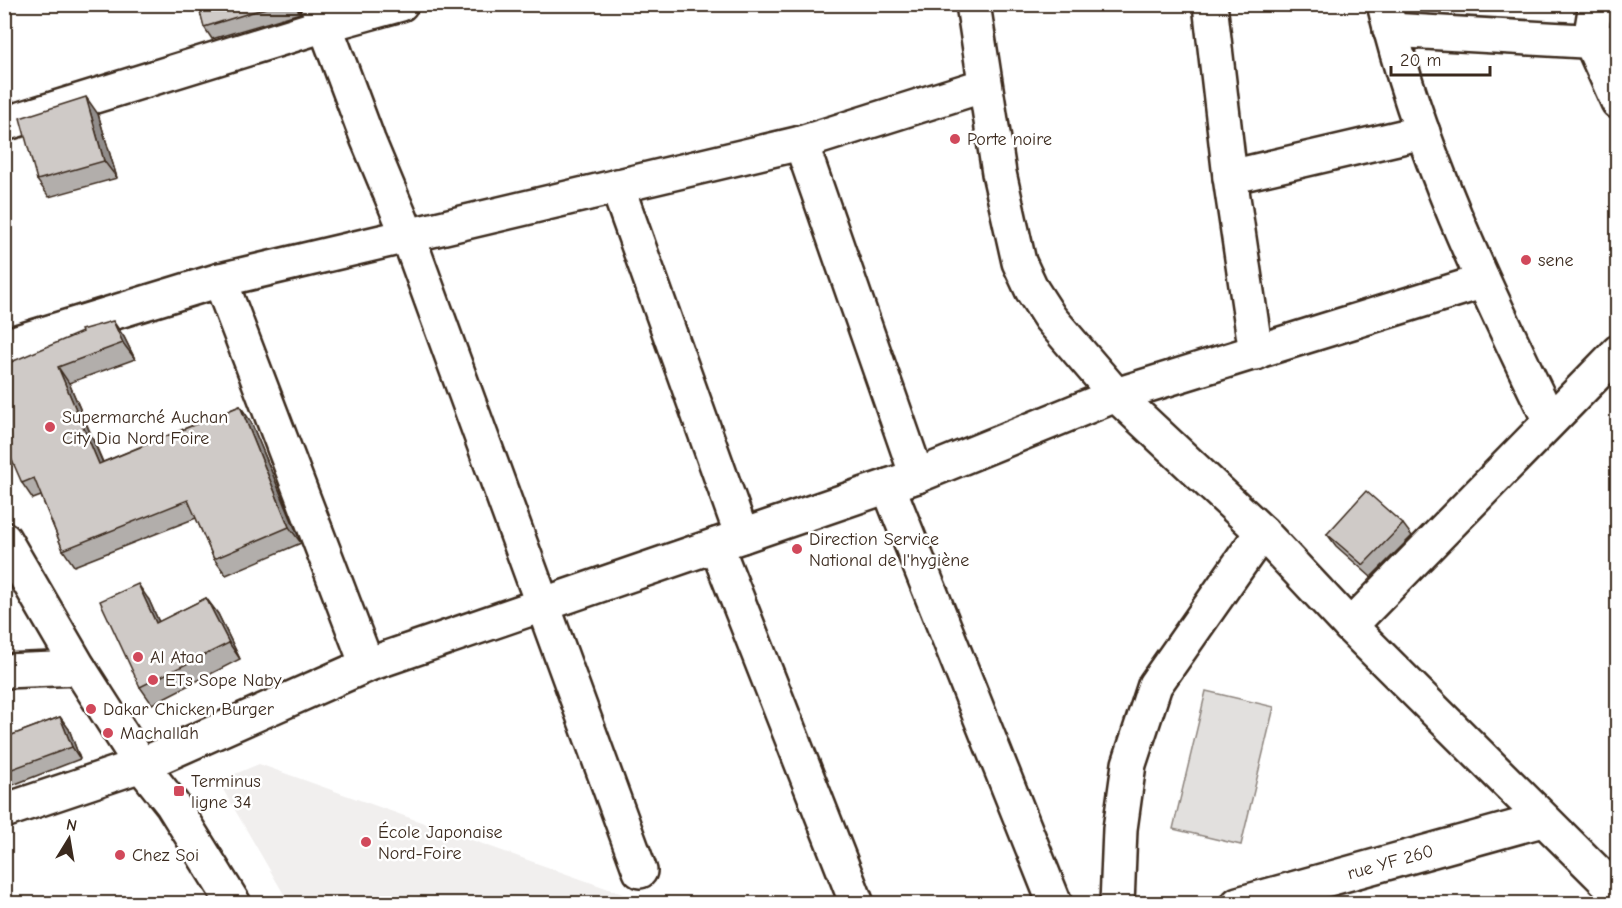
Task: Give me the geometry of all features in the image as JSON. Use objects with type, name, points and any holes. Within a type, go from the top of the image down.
[{"type":"street","points":[[4,124],[321,15],[401,4]]},
{"type":"street","points":[[973,4],[999,173],[1019,262],[1032,290],[1050,318],[1116,395],[1262,532],[1350,626],[1617,893]]},
{"type":"street","points":[[1210,4],[1230,177],[1256,353]]},
{"type":"street","points":[[1596,4],[1617,102]]},
{"type":"street","points":[[321,15],[368,140],[408,236],[640,871]]},
{"type":"street","points":[[1549,420],[1481,282],[1423,132],[1387,17],[1604,41]]},
{"type":"street","points":[[4,346],[220,280],[801,143],[985,85]]},
{"type":"street","points":[[1230,177],[1423,132]]},
{"type":"street","points":[[801,143],[902,481],[1055,903]]},
{"type":"street","points":[[617,186],[729,540],[856,903]]},
{"type":"street","points":[[220,280],[367,665]]},
{"type":"street","points":[[4,811],[141,765],[367,665],[902,481],[1116,395],[1481,282]]},
{"type":"street","points":[[1350,626],[1617,352]]},
{"type":"street","points":[[1117,903],[1120,829],[1129,764],[1155,685],[1262,532]]},
{"type":"street","points":[[4,539],[79,668],[141,765],[172,804],[234,903]]},
{"type":"street","points":[[4,671],[79,668]]},
{"type":"street","name":"rue YF 260","points":[[1238,903],[1542,820]]},
{"type":"shaded area","points":[[1206,691],[1274,707],[1241,845],[1173,829]]},
{"type":"shaded area","name":"École Japonaise Nord-Foire","points":[[259,764],[648,903],[289,903],[218,781]]},
{"type":"building","points":[[198,4],[279,4],[204,27]]},
{"type":"building","points":[[86,97],[104,161],[37,180],[20,118]]},
{"type":"building","points":[[113,321],[123,343],[58,367],[99,464],[240,406],[289,527],[214,559],[188,500],[63,550],[34,478],[22,483],[4,442],[4,365],[82,332],[81,330]]},
{"type":"building","points":[[1366,491],[1403,524],[1363,565],[1327,534]]},
{"type":"building","points":[[138,584],[156,623],[206,598],[229,643],[140,687],[100,601]]},
{"type":"building","points":[[60,717],[72,747],[4,772],[4,738]]},
{"type":"place","name":"Porte noire","points":[[955,139]]},
{"type":"place","name":"sene","points":[[1526,260]]},
{"type":"place","name":"Supermarché Auchan City Dia Nord Foire","points":[[50,427]]},
{"type":"place","name":"Direction Service National de l'hygiène","points":[[797,549]]},
{"type":"place","name":"Al Ataa","points":[[138,657]]},
{"type":"place","name":"ETs Sope Naby","points":[[153,680]]},
{"type":"place","name":"Dakar Chicken Burger","points":[[91,709]]},
{"type":"place","name":"Machallah","points":[[108,733]]},
{"type":"place","name":"Terminus ligne 34","points":[[179,791]]},
{"type":"place","name":"École Japonaise Nord-Foire","points":[[366,842]]},
{"type":"place","name":"Chez Soi","points":[[120,855]]}]
